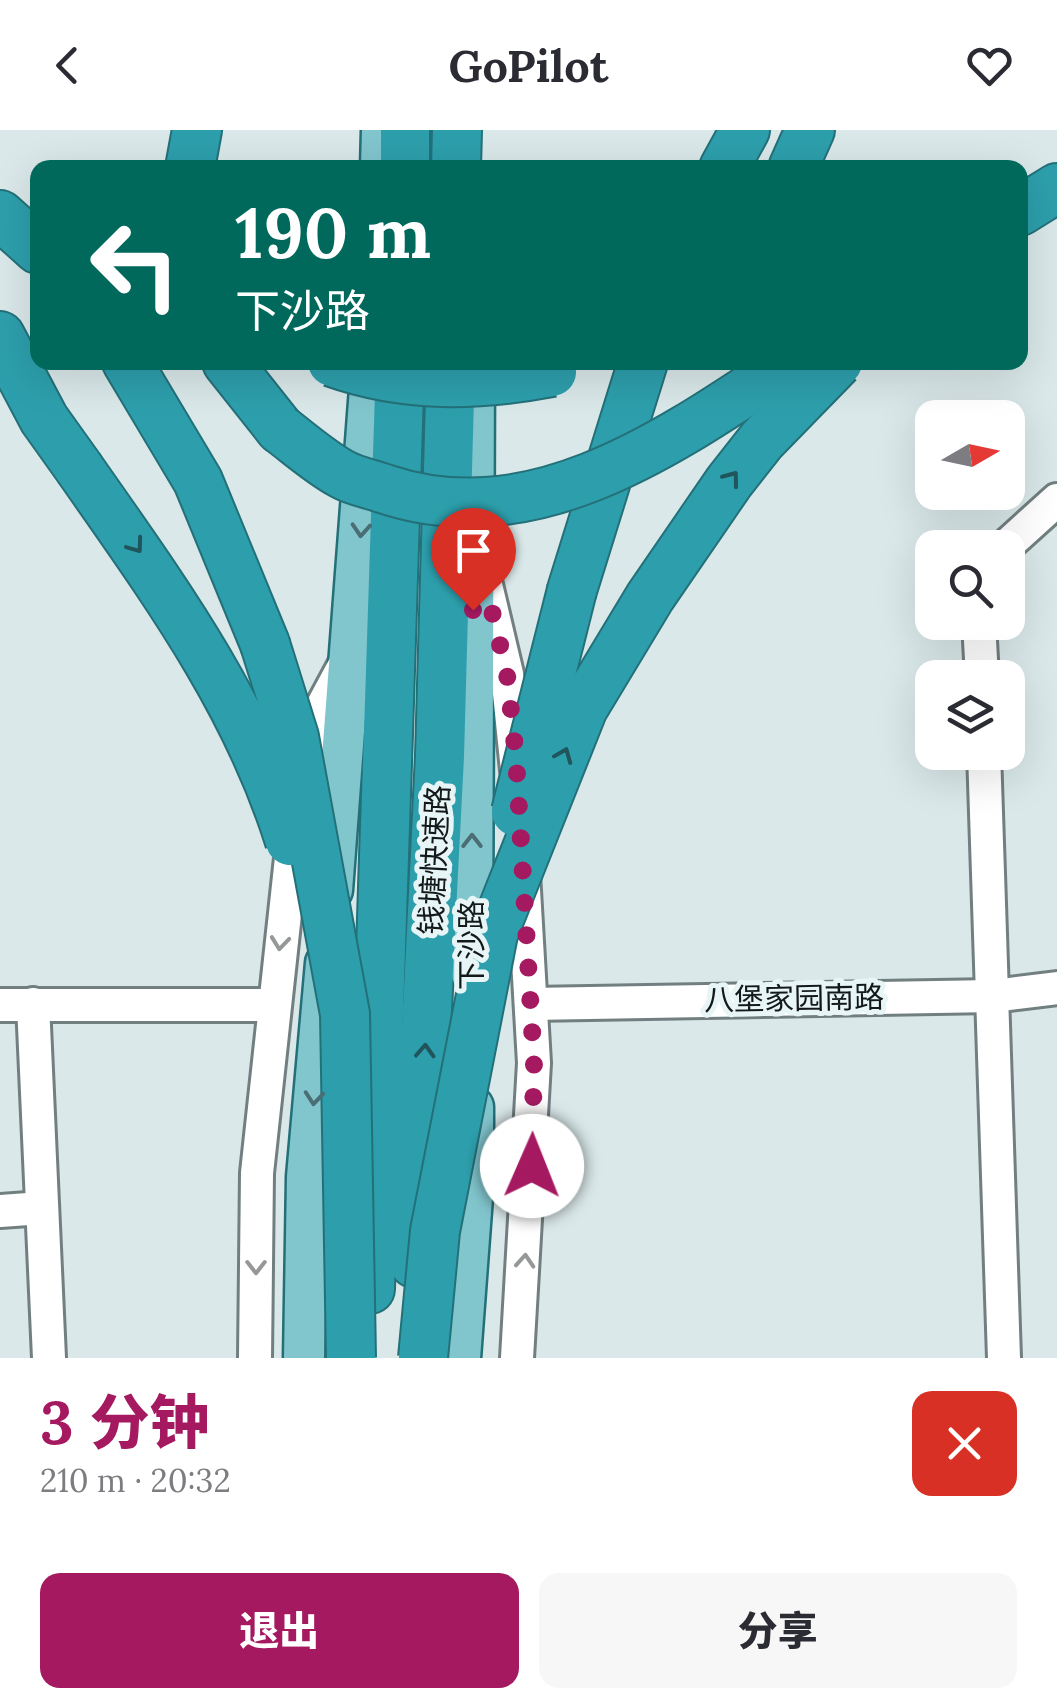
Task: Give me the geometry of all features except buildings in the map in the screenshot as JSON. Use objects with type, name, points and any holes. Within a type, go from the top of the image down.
[{"type":"highway","points":[[191,160],[197,130]]},
{"type":"highway","points":[[404,160],[406,130]]},
{"type":"highway","points":[[456,160],[457,130]]},
{"type":"highway","points":[[728,160],[745,130]]},
{"type":"highway","points":[[797,160],[810,130]]},
{"type":"highway","points":[[0,185],[30,202]]},
{"type":"highway","points":[[0,216],[30,243]]},
{"type":"highway","points":[[0,336],[44,419],[162,582],[231,696],[282,813],[346,1014]]},
{"type":"highway","points":[[132,370],[198,480],[265,644],[294,738],[346,1014],[351,1358]]},
{"type":"highway","points":[[233,370],[280,429],[344,475],[418,500],[486,504],[544,492],[625,465],[684,434],[778,370]]},
{"type":"highway","points":[[366,370],[418,382],[491,383],[545,370]]},
{"type":"highway","name":"钱塘快速路","points":[[368,1358],[400,370]]},
{"type":"highway","name":"钱塘快速路","points":[[409,1358],[440,756],[450,370]]},
{"type":"highway","points":[[423,1358],[435,1231],[521,788],[572,590],[641,370]]},
{"type":"highway","points":[[492,934],[583,708],[650,597],[762,440],[830,370]]},
{"type":"main road","points":[[381,160],[382,130]]},
{"type":"main road","points":[[475,130],[475,160]]},
{"type":"main road","points":[[304,1358],[308,1178],[353,649],[371,370]]},
{"type":"main road","name":"下沙路","points":[[460,1358],[473,1184],[474,370]]},
{"type":"street","points":[[1024,530],[1057,500]]},
{"type":"street","name":"下沙路","points":[[473,532],[507,674],[531,1004],[532,1166],[517,1358]]},
{"type":"street","points":[[255,1358],[257,1172],[288,869],[310,730],[353,649]]},
{"type":"street","points":[[985,770],[1004,1358]]},
{"type":"street","name":"八堡家园南路","points":[[531,1004],[994,996],[1057,988]]},
{"type":"street","points":[[33,1004],[49,1358]]},
{"type":"street","points":[[0,1005],[274,1005]]},
{"type":"street","points":[[0,1210],[42,1208]]},
{"type":"route","points":[[473,610],[473,532],[507,674],[516,757],[534,1063],[532,1166]]}]
